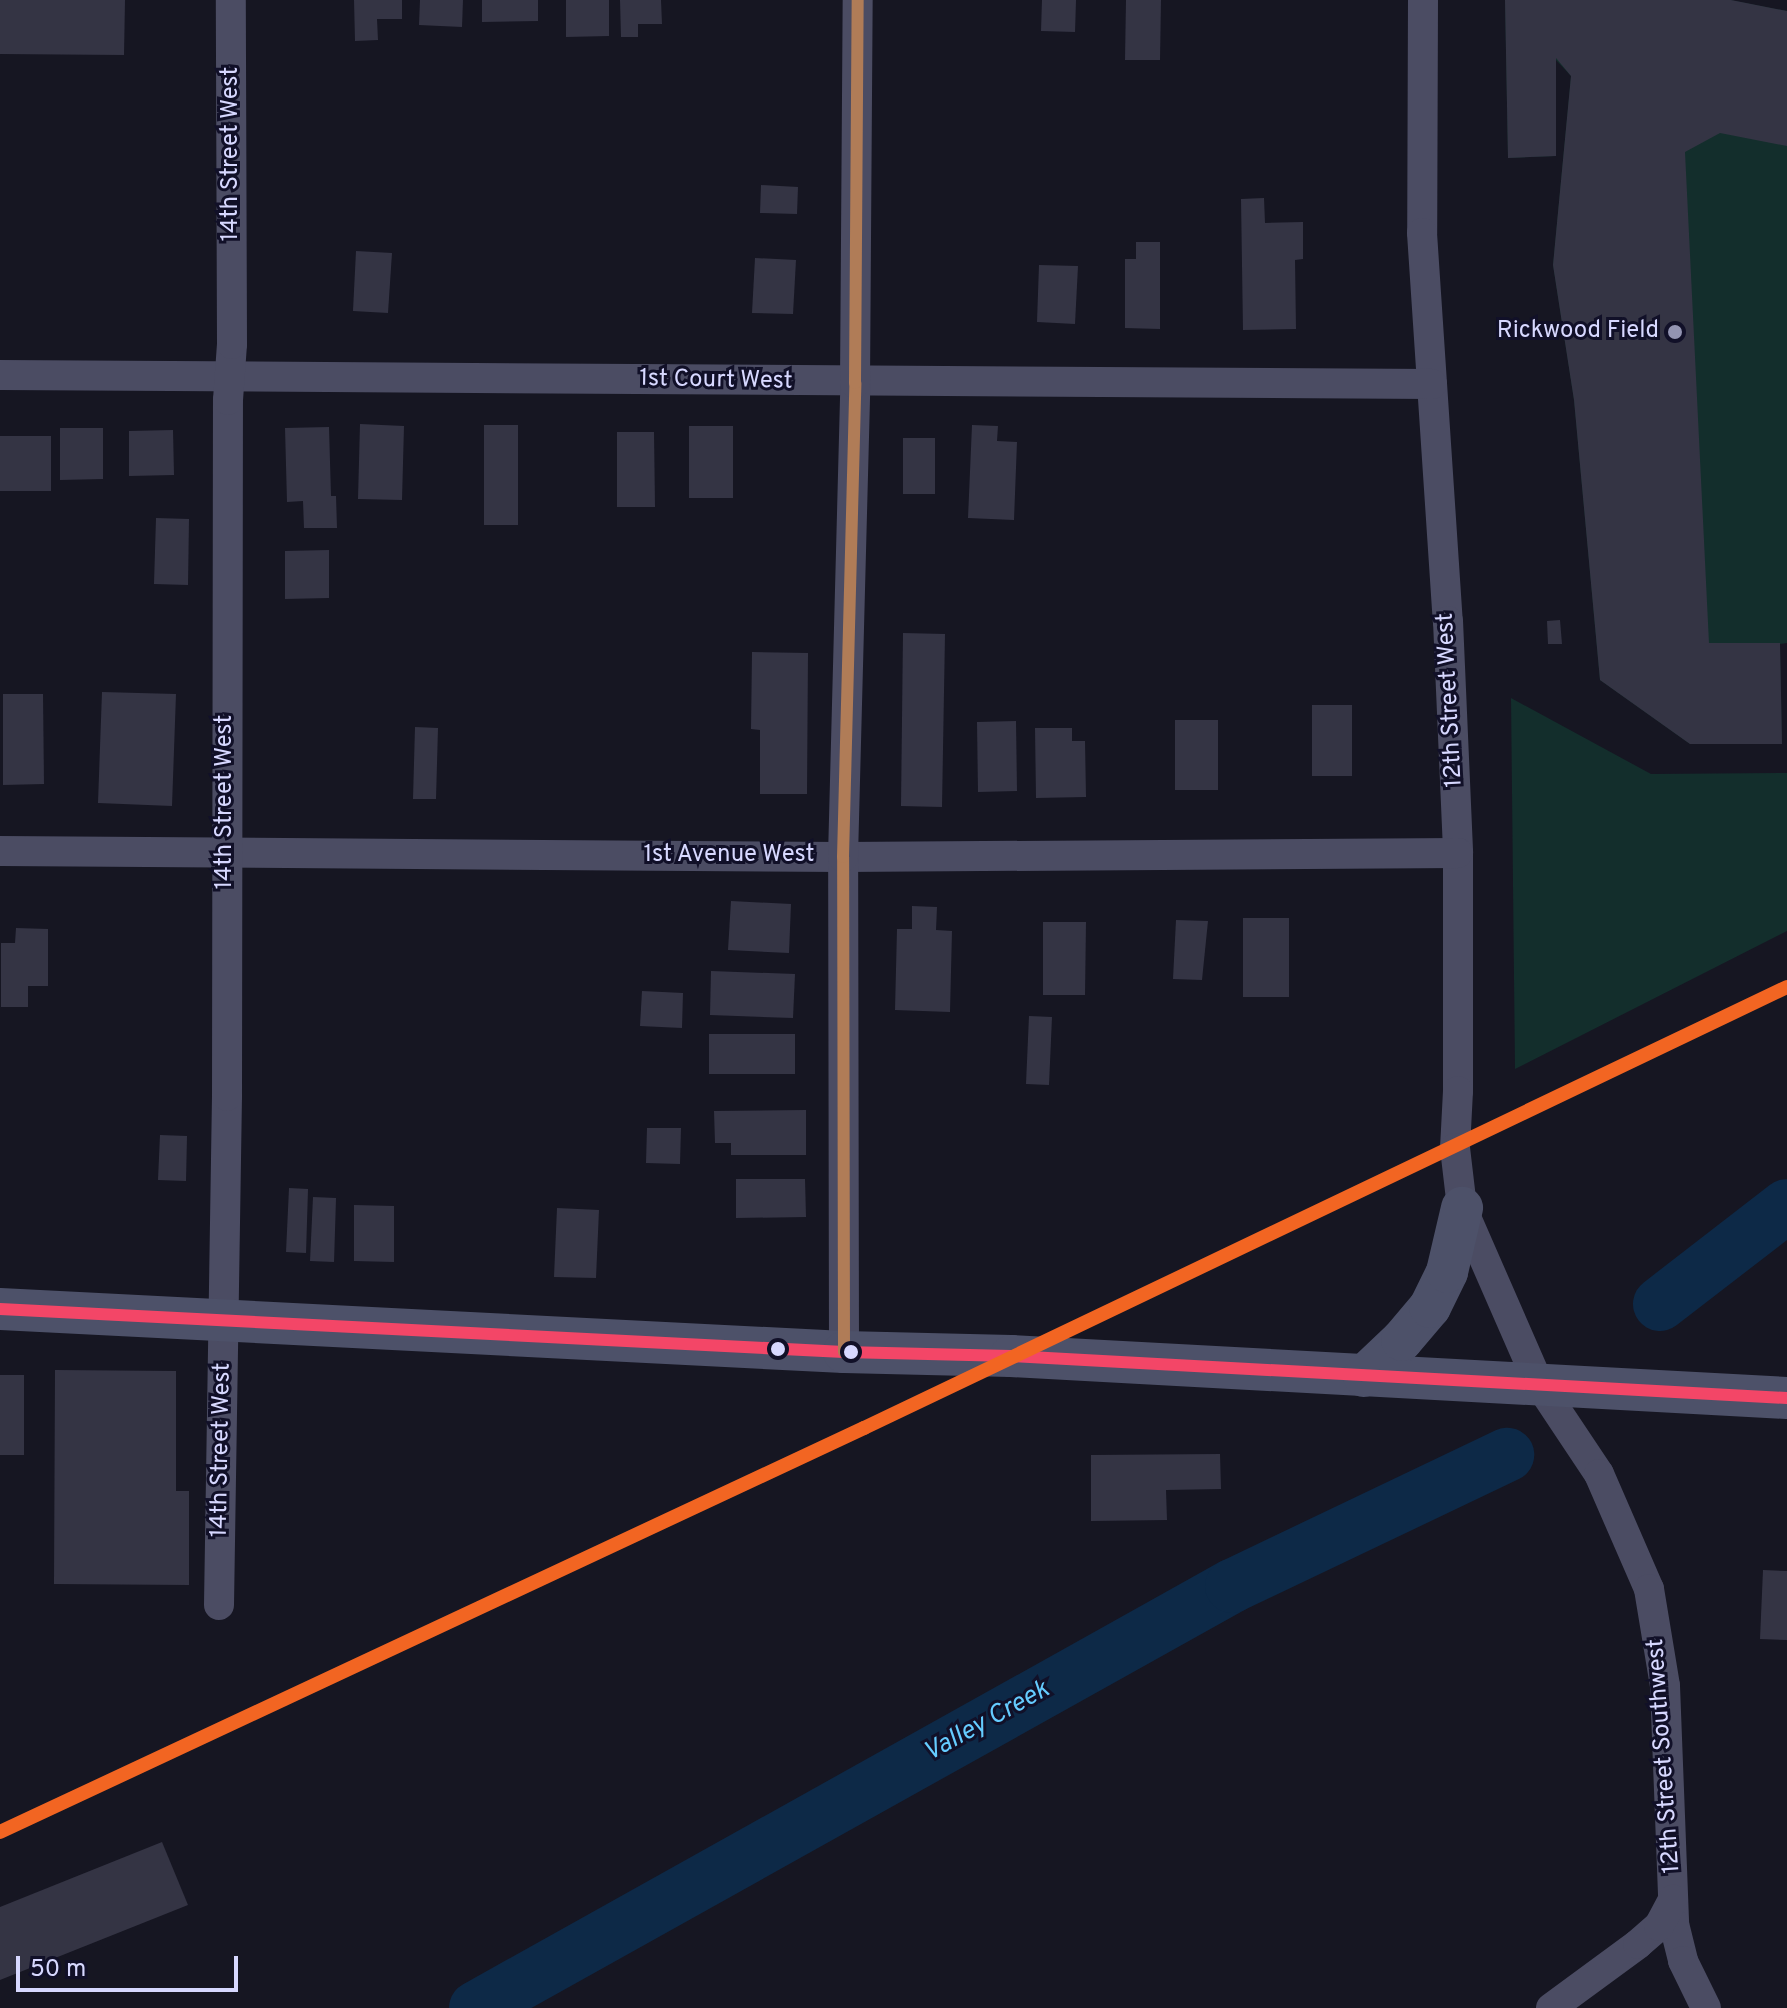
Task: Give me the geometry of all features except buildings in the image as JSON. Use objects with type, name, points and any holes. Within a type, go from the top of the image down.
[{"type":"main road","points":[[1364,1376],[1402,1340],[1430,1307],[1447,1272],[1462,1208]]},
{"type":"main road","points":[[0,1309],[844,1352],[1011,1356],[1787,1398]]},
{"type":"street","name":"14th Street West","points":[[219,1605],[224,1320],[231,0]]},
{"type":"street","points":[[844,1352],[843,857],[855,383],[858,0]]},
{"type":"street","name":"12th Street West","points":[[1423,0],[1422,233],[1448,621],[1458,853],[1458,1091],[1455,1148],[1462,1208],[1539,1384]]},
{"type":"street","name":"1st Court West","points":[[0,375],[855,383],[1432,384]]},
{"type":"street","name":"1st Avenue West","points":[[0,851],[843,857],[1458,853]]},
{"type":"street","name":"12th Street Southwest","points":[[1539,1384],[1599,1474],[1649,1589],[1665,1686],[1674,1840],[1673,1900],[1683,1961],[1706,2008]]},
{"type":"street","points":[[1551,2008],[1659,1926],[1673,1900]]},
{"type":"green space","name":"Rickwood Field","points":[[1505,0],[1730,0],[1787,11],[1787,643],[1780,644],[1782,744],[1690,744],[1600,680],[1574,400],[1553,265],[1571,76],[1556,60],[1556,156],[1508,158]]},
{"type":"green space","points":[[1511,698],[1651,774],[1787,773],[1787,931],[1515,1069]]},
{"type":"waterway","name":"Valley Creek","points":[[1660,1304],[1787,1206]]},
{"type":"waterway","name":"Valley Creek","points":[[476,2008],[1232,1586],[1507,1455]]},
{"type":"transit line","points":[[844,1352],[843,857],[855,383],[858,0]]},
{"type":"transit line","points":[[0,1832],[864,1428],[1787,987]]},
{"type":"transit line","points":[[0,1309],[844,1352],[1011,1356],[1787,1398]]},
{"type":"place","name":"Rickwood Field","points":[[1675,332]]}]
